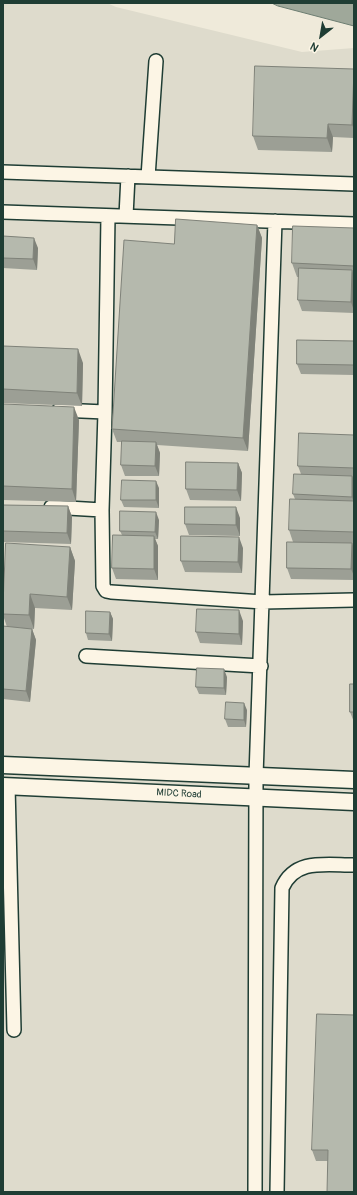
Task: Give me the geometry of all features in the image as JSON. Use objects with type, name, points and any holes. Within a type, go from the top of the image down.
[{"type":"main road","points":[[3,765],[354,780]]},
{"type":"main road","name":"MIDC Road","points":[[6,786],[354,802]]},
{"type":"street","points":[[148,176],[156,61]]},
{"type":"street","points":[[3,172],[354,184]]},
{"type":"street","points":[[126,216],[128,176]]},
{"type":"street","points":[[3,212],[354,224]]},
{"type":"street","points":[[108,216],[102,510],[103,586],[106,591],[263,602],[354,600]]},
{"type":"street","points":[[255,1192],[256,776],[276,221]]},
{"type":"street","points":[[42,410],[105,412]]},
{"type":"street","points":[[41,507],[102,510]]},
{"type":"street","points":[[86,656],[261,666]]},
{"type":"street","points":[[6,786],[14,1030]]},
{"type":"street","points":[[277,1192],[282,888],[287,878],[308,865],[354,865]]},
{"type":"shaded area","points":[[3,3],[107,3],[116,7],[302,52],[354,48],[354,1192],[3,1192]]},
{"type":"shaded area","points":[[272,3],[354,3],[354,26],[278,6]]},
{"type":"building","points":[[255,66],[354,69],[352,125],[328,124],[327,138],[253,136]]},
{"type":"building","points":[[176,219],[257,225],[243,438],[112,429],[124,240],[174,244]]},
{"type":"building","points":[[293,226],[354,228],[354,266],[292,263]]},
{"type":"building","points":[[3,236],[34,238],[33,259],[3,258]]},
{"type":"building","points":[[299,268],[352,270],[351,302],[298,300]]},
{"type":"building","points":[[297,340],[354,341],[354,365],[297,364]]},
{"type":"building","points":[[3,346],[78,349],[77,393],[3,389]]},
{"type":"building","points":[[3,404],[74,407],[72,489],[3,486]]},
{"type":"building","points":[[299,433],[354,435],[354,468],[298,466]]},
{"type":"building","points":[[122,441],[156,442],[155,466],[121,465]]},
{"type":"building","points":[[186,462],[238,463],[237,490],[186,489]]},
{"type":"building","points":[[294,474],[352,476],[352,497],[293,494]]},
{"type":"building","points":[[122,480],[156,481],[156,500],[121,500]]},
{"type":"building","points":[[290,499],[354,501],[354,532],[289,530]]},
{"type":"building","points":[[3,505],[68,506],[67,533],[3,531]]},
{"type":"building","points":[[185,507],[236,507],[236,525],[185,524]]},
{"type":"building","points":[[120,511],[156,512],[155,532],[120,531]]},
{"type":"building","points":[[113,535],[154,536],[154,569],[112,568]]},
{"type":"building","points":[[181,536],[239,537],[238,562],[181,561]]},
{"type":"building","points":[[287,542],[352,543],[351,569],[287,568]]},
{"type":"building","points":[[6,543],[70,547],[67,597],[30,594],[29,615],[3,614]]},
{"type":"building","points":[[197,609],[239,610],[239,634],[196,632]]},
{"type":"building","points":[[86,611],[110,612],[109,634],[86,633]]},
{"type":"building","points":[[3,626],[32,629],[26,691],[3,689]]},
{"type":"building","points":[[197,668],[224,669],[224,688],[196,687]]},
{"type":"building","points":[[350,684],[354,684],[354,712],[350,712]]},
{"type":"building","points":[[226,702],[244,703],[244,720],[225,719]]},
{"type":"building","points":[[317,1014],[354,1015],[354,1192],[327,1192],[328,1150],[312,1150]]}]
